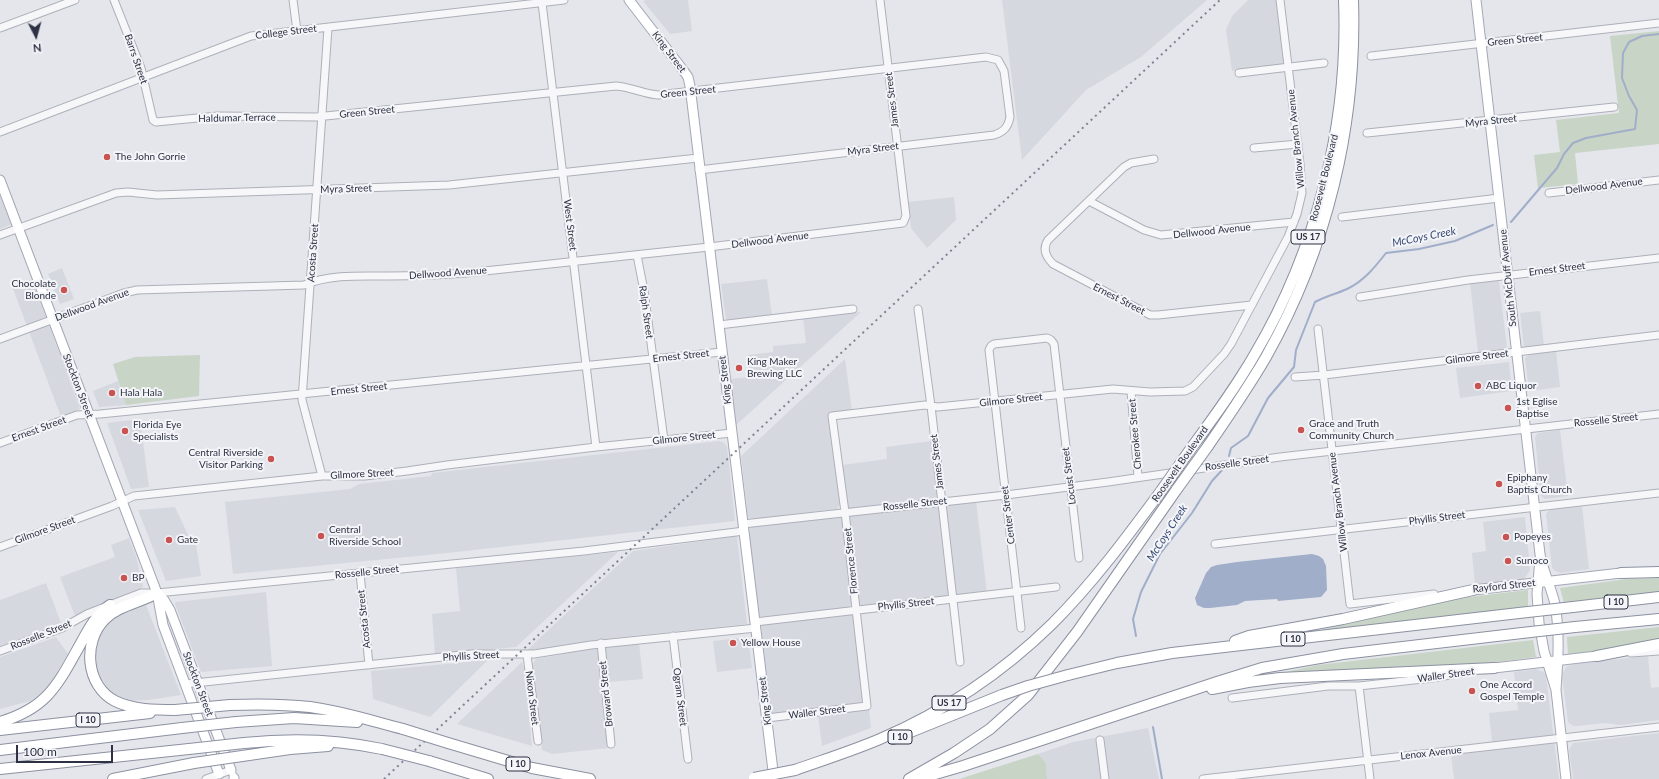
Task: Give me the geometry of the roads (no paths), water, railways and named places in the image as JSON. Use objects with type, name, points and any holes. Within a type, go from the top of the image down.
[{"type":"highway","name":"Roosevelt Boulevard","points":[[794,770],[838,755],[902,729],[950,702],[1001,668],[1047,628],[1078,596],[1123,543],[1162,491],[1240,379],[1265,335],[1293,278],[1312,228],[1326,179],[1338,114],[1344,48],[1344,0]]},
{"type":"highway","name":"Roosevelt Boulevard","points":[[909,779],[954,753],[990,729],[1028,695],[1077,632],[1208,446],[1252,380],[1275,340],[1302,283],[1321,231],[1335,179],[1345,128],[1352,67],[1353,0]]},
{"type":"highway","points":[[1621,573],[1659,572]]},
{"type":"highway","points":[[1217,647],[1249,636],[1343,619],[1473,590]]},
{"type":"highway","points":[[157,593],[117,610],[104,620],[97,629],[92,640],[90,663],[93,674],[101,690],[115,701],[138,708],[176,710]]},
{"type":"highway","name":"I 10","points":[[751,779],[817,765],[861,751],[1002,695],[1068,675],[1117,663],[1217,647],[1659,597]]},
{"type":"highway","points":[[0,722],[24,713],[46,698],[59,683],[92,623],[100,613],[110,605]]},
{"type":"highway","name":"I 10","points":[[918,779],[963,766],[1240,674],[1298,661],[1343,654],[1522,633],[1659,619]]},
{"type":"highway","points":[[1597,656],[1659,644]]},
{"type":"highway","points":[[1151,703],[1226,686],[1280,678],[1494,668]]},
{"type":"highway","name":"I 10","points":[[0,730],[176,710],[230,705],[277,704],[311,707],[341,713],[402,729],[532,768],[590,779]]},
{"type":"highway","points":[[0,750],[182,728],[281,718],[311,718],[360,722],[402,729]]},
{"type":"highway","points":[[0,770],[244,743],[284,740],[314,740],[382,748],[488,779]]},
{"type":"highway","points":[[113,779],[194,763],[317,747],[355,746],[382,748]]},
{"type":"highway","points":[[0,776],[64,763]]},
{"type":"main road","name":"King Street","points":[[629,0],[683,70],[688,78],[691,92],[774,779]]},
{"type":"main road","name":"South McDuff Avenue","points":[[1476,0],[1540,556],[1538,583],[1539,623],[1547,662],[1556,690]]},
{"type":"main road","name":"Stockton Street","points":[[0,180],[157,593],[161,621],[220,777]]},
{"type":"main road","name":"South McDuff Avenue","points":[[1540,556],[1549,581],[1557,621],[1558,661],[1556,690],[1566,779]]},
{"type":"main road","name":"Rayford Street","points":[[1473,590],[1621,573]]},
{"type":"main road","name":"Stockton Street","points":[[157,593],[164,600],[170,610],[232,776]]},
{"type":"main road","name":"Waller Street","points":[[1494,668],[1597,656]]},
{"type":"street","points":[[0,28],[76,0]]},
{"type":"street","name":"Barrs Street","points":[[114,0],[143,76],[153,120]]},
{"type":"street","points":[[293,0],[297,31]]},
{"type":"street","name":"College Street","points":[[0,132],[143,76],[251,36],[564,0]]},
{"type":"street","name":"James Street","points":[[880,0],[906,216],[903,223]]},
{"type":"street","name":"Willow Branch Avenue","points":[[1190,389],[1224,354],[1231,344],[1288,237],[1302,193],[1298,144],[1280,0]]},
{"type":"street","name":"West Street","points":[[542,3],[596,447]]},
{"type":"street","name":"Green Street","points":[[1371,56],[1659,23]]},
{"type":"street","name":"Acosta Street","points":[[322,476],[302,400],[323,117],[328,28]]},
{"type":"street","name":"Green Street","points":[[323,117],[616,86],[629,88],[647,94],[658,95],[986,57],[992,58],[1001,64],[1004,71],[1007,90]]},
{"type":"street","points":[[1239,73],[1324,63]]},
{"type":"street","name":"Myra Street","points":[[700,170],[1000,133],[1009,124],[1010,117],[1007,90]]},
{"type":"street","name":"Myra Street","points":[[1367,133],[1614,107]]},
{"type":"street","name":"Haldumar Terrace","points":[[153,120],[156,122],[218,116],[323,117]]},
{"type":"street","points":[[1254,148],[1298,144]]},
{"type":"street","name":"Myra Street","points":[[0,235],[116,193],[128,192],[163,195],[450,185],[698,158]]},
{"type":"street","points":[[1089,200],[1124,167],[1132,163],[1154,159]]},
{"type":"street","name":"Dellwood Avenue","points":[[1549,193],[1659,180]]},
{"type":"street","points":[[1342,216],[1499,198]]},
{"type":"street","name":"Dellwood Avenue","points":[[1089,200],[1144,230],[1161,236],[1294,222]]},
{"type":"street","name":"Ernest Street","points":[[1089,200],[1048,240],[1045,252],[1047,259],[1053,264],[1150,315],[1252,305]]},
{"type":"street","name":"Dellwood Avenue","points":[[0,340],[124,293],[137,290],[304,285],[318,280],[349,276],[431,276],[466,273],[709,248],[903,223]]},
{"type":"street","name":"Ralph Street","points":[[637,255],[644,291],[664,440]]},
{"type":"street","name":"Ernest Street","points":[[1360,297],[1468,280],[1659,258]]},
{"type":"street","points":[[719,325],[853,309]]},
{"type":"street","name":"James Street","points":[[918,309],[931,406],[960,662]]},
{"type":"street","name":"Willow Branch Avenue","points":[[1318,329],[1350,604]]},
{"type":"street","name":"Gilmore Street","points":[[1295,377],[1324,375],[1659,336]]},
{"type":"street","name":"Center Street","points":[[1021,628],[989,350],[994,344],[1047,338],[1054,344]]},
{"type":"street","name":"Locust Street","points":[[1054,344],[1079,558]]},
{"type":"street","name":"Ernest Street","points":[[0,443],[77,415],[722,352]]},
{"type":"street","name":"Gilmore Street","points":[[832,416],[925,405],[938,407],[1113,389],[1150,392],[1185,391],[1190,389]]},
{"type":"street","name":"Cherokee Street","points":[[1131,391],[1138,477]]},
{"type":"street","name":"Rosselle Street","points":[[0,651],[62,628],[87,614],[141,593],[157,593],[584,551],[846,512],[1070,487],[1332,451],[1659,414]]},
{"type":"street","name":"Florence Street","points":[[832,416],[846,512],[867,706]]},
{"type":"street","name":"Gilmore Street","points":[[0,547],[112,506],[121,500],[134,496],[322,476],[365,476],[596,447],[732,433]]},
{"type":"street","name":"Phyllis Street","points":[[1215,544],[1659,492]]},
{"type":"street","name":"Rayford Street","points":[[1621,573],[1659,568]]},
{"type":"street","name":"Acosta Street","points":[[360,573],[369,665]]},
{"type":"street","name":"Phyllis Street","points":[[185,684],[476,654],[527,655],[601,643],[672,636],[756,625],[856,609],[1056,587]]},
{"type":"street","name":"Rayford Street","points":[[1350,604],[1473,590]]},
{"type":"street","name":"Ogram Street","points":[[672,636],[688,759]]},
{"type":"street","name":"Broward Street","points":[[601,643],[612,744]]},
{"type":"street","name":"Waller Street","points":[[1597,656],[1659,651]]},
{"type":"street","name":"Nixon Street","points":[[527,655],[538,741]]},
{"type":"street","name":"Waller Street","points":[[1232,698],[1328,686],[1359,686],[1432,678],[1494,668]]},
{"type":"street","points":[[1359,686],[1370,779]]},
{"type":"street","name":"Waller Street","points":[[767,718],[867,706]]},
{"type":"street","name":"Lenox Avenue","points":[[1203,779],[1659,727]]},
{"type":"street","points":[[1100,740],[1104,779]]},
{"type":"street","points":[[206,779],[232,776]]},
{"type":"water","points":[[1312,554],[1323,559],[1326,566],[1327,590],[1321,597],[1278,601],[1277,599],[1245,601],[1237,605],[1210,608],[1204,608],[1197,605],[1195,598],[1206,573],[1211,567],[1237,562]]},
{"type":"waterway","name":"McCoys Creek","points":[[1511,222],[1557,168],[1564,154],[1573,143],[1586,138],[1635,129],[1637,110],[1629,96],[1622,78],[1623,53],[1629,42],[1642,36],[1659,34]]},
{"type":"waterway","name":"McCoys Creek","points":[[1229,456],[1231,448],[1248,436],[1268,398],[1294,367],[1296,350],[1315,302],[1347,289],[1359,282],[1386,253],[1419,249],[1455,241],[1493,225]]},
{"type":"waterway","name":"McCoys Creek","points":[[1136,636],[1133,619],[1141,592],[1160,554],[1192,513],[1212,481],[1224,468]]},
{"type":"waterway","name":"McCoys Creek","points":[[1153,727],[1162,779]]},
{"type":"railway","points":[[384,779],[1220,0]]},
{"type":"place","name":"The John Gorrie","points":[[107,157]]},
{"type":"place","name":"Chocolate Blonde","points":[[64,290]]},
{"type":"place","name":"King Maker Brewing LLC","points":[[739,368]]},
{"type":"place","name":"ABC Liquor","points":[[1478,386]]},
{"type":"place","name":"Hala Hala","points":[[112,393]]},
{"type":"place","name":"1st Eglise Baptise","points":[[1508,408]]},
{"type":"place","name":"Grace and Truth Community Church","points":[[1301,430]]},
{"type":"place","name":"Florida Eye Specialists","points":[[125,431]]},
{"type":"place","name":"Central Riverside Visitor Parking","points":[[271,459]]},
{"type":"place","name":"Epiphany Baptist Church","points":[[1499,484]]},
{"type":"place","name":"Central Riverside School","points":[[321,536]]},
{"type":"place","name":"Popeyes","points":[[1506,537]]},
{"type":"place","name":"Gate","points":[[169,540]]},
{"type":"place","name":"Sunoco","points":[[1508,561]]},
{"type":"place","name":"BP","points":[[124,578]]},
{"type":"place","name":"Yellow House","points":[[733,643]]},
{"type":"place","name":"One Accord Gospel Temple","points":[[1472,691]]}]
